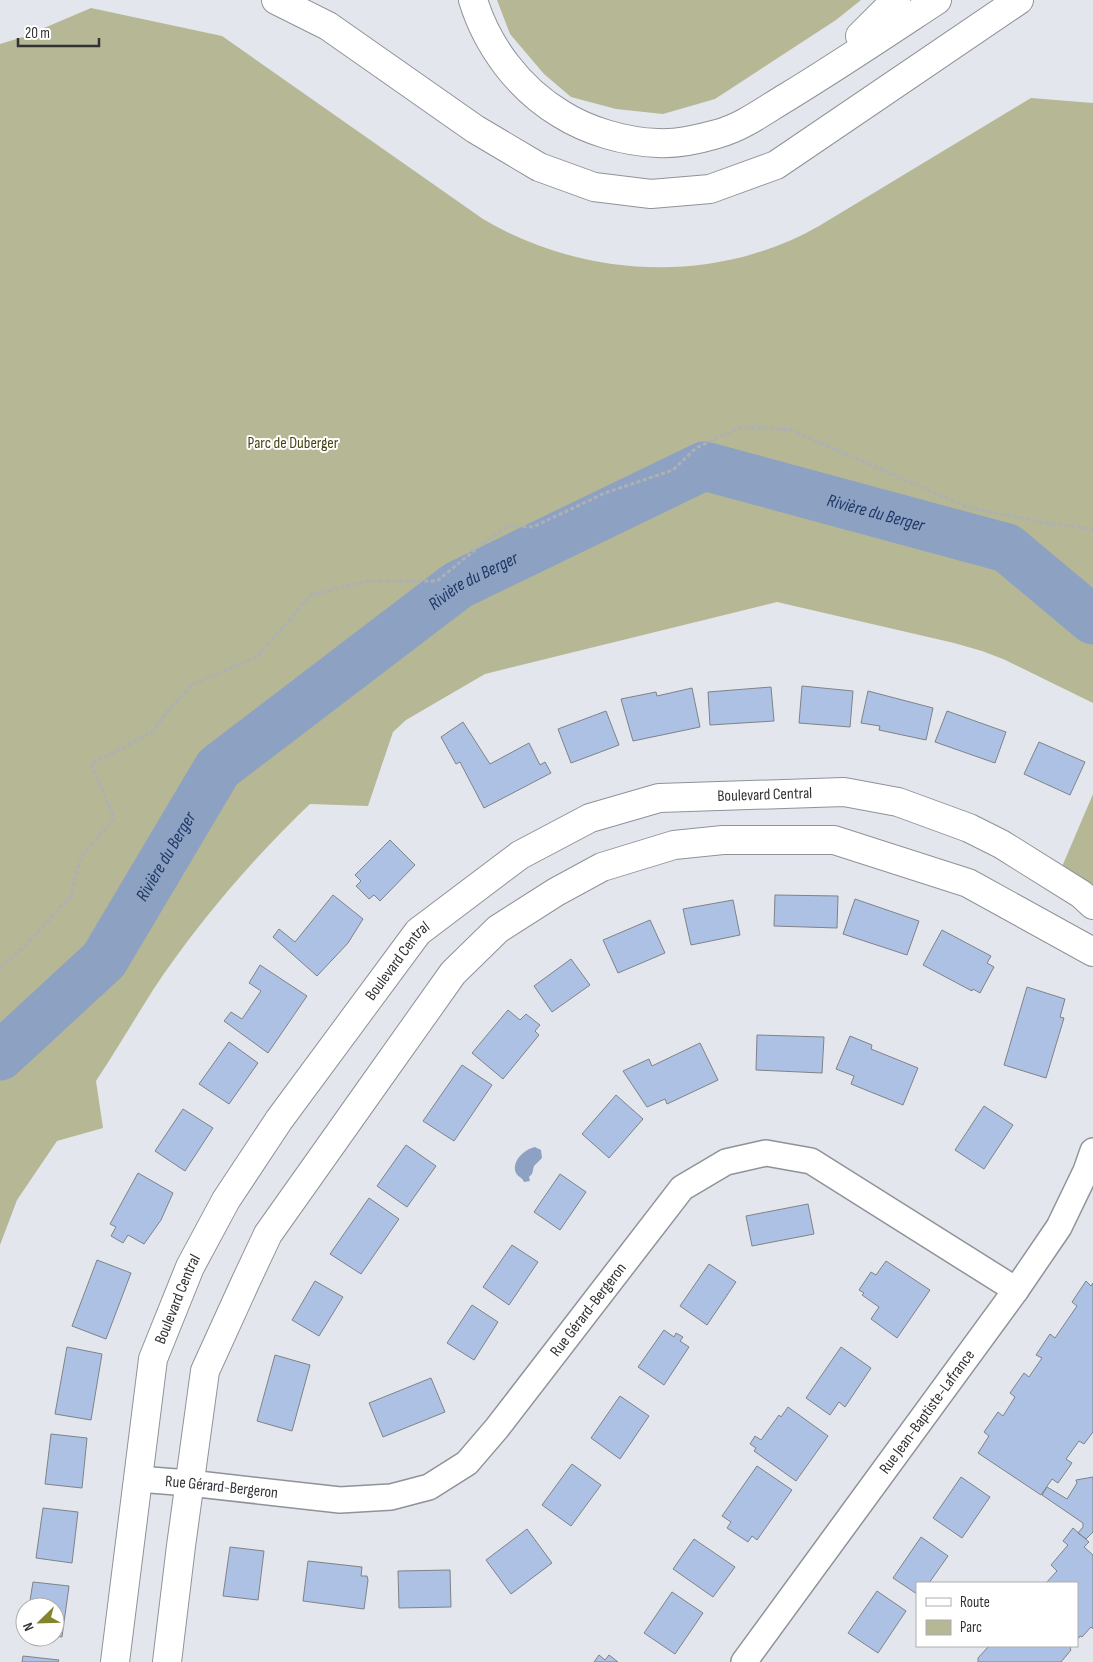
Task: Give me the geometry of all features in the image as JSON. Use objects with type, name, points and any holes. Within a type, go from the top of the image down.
[{"type":"main road","points":[[276,0],[328,26],[475,129],[539,167],[594,187],[650,194],[710,189],[776,164],[1019,0]]},
{"type":"main road","points":[[473,0],[483,29],[501,58],[522,83],[549,108],[580,125],[616,137],[658,144],[719,134],[743,124],[937,0]]},
{"type":"main road","points":[[816,79],[896,0]]},
{"type":"main road","name":"Boulevard Central","points":[[115,1662],[152,1359],[190,1267],[226,1200],[279,1120],[418,932],[520,855],[590,818],[658,798],[844,792],[898,802],[969,828],[1001,844],[1081,894],[1093,905]]},
{"type":"main road","points":[[168,1662],[189,1483],[205,1371],[268,1234],[454,973],[498,929],[556,892],[602,867],[674,845],[723,840],[834,840],[968,883],[1093,952]]},
{"type":"street","name":"Rue Jean-Baptiste-Lafrance","points":[[744,1662],[1016,1290],[1059,1227],[1086,1171],[1093,1151]]},
{"type":"street","name":"Rue Gérard-Bergeron","points":[[138,1479],[340,1500],[391,1497],[429,1487],[467,1463],[497,1428],[682,1188],[726,1162],[766,1153],[812,1161],[1016,1290]]},
{"type":"path","points":[[0,968],[27,944],[70,897],[81,858],[114,818],[92,764],[151,733],[170,708],[193,684],[257,656],[311,595],[367,581],[437,581],[508,526],[533,527],[605,494],[673,470],[696,448],[741,427],[791,430],[967,507],[1046,523],[1093,529]]},
{"type":"green space","points":[[497,0],[861,0],[836,20],[715,99],[663,114],[616,109],[571,97],[544,74],[510,34]]},
{"type":"green space","name":"Parc de Duberger","points":[[91,8],[222,36],[483,219],[522,239],[564,254],[607,263],[650,267],[694,266],[737,258],[779,245],[819,226],[1031,98],[1093,103],[1093,703],[1003,659],[982,651],[777,602],[485,674],[406,720],[393,732],[368,806],[310,804],[267,847],[226,893],[170,965],[96,1081],[103,1128],[57,1141],[17,1200],[0,1245],[0,44],[23,37]]},
{"type":"green space","points":[[1093,794],[1093,889],[1061,869]]},
{"type":"water","points":[[535,1147],[541,1150],[542,1158],[534,1166],[529,1177],[530,1181],[524,1182],[516,1173],[515,1164],[523,1153]]},
{"type":"building","points":[[802,686],[853,691],[850,727],[799,723]]},
{"type":"building","points":[[771,687],[774,721],[710,725],[708,692]]},
{"type":"building","points":[[692,688],[700,727],[633,741],[621,699],[656,692],[657,696]]},
{"type":"building","points":[[868,691],[933,708],[926,740],[879,730],[880,726],[861,723]]},
{"type":"building","points":[[606,711],[619,745],[571,763],[558,729]]},
{"type":"building","points":[[947,711],[1006,732],[995,763],[935,742]]},
{"type":"building","points":[[463,722],[490,764],[529,743],[540,765],[545,762],[551,773],[484,808],[460,762],[456,764],[441,737]]},
{"type":"building","points":[[1039,742],[1085,762],[1070,795],[1024,774]]},
{"type":"building","points":[[390,840],[415,865],[380,901],[374,895],[369,899],[356,886],[361,881],[355,875]]},
{"type":"building","points":[[333,895],[363,919],[348,943],[317,976],[273,937],[279,929],[295,942]]},
{"type":"building","points":[[775,895],[838,896],[837,928],[774,926]]},
{"type":"building","points":[[855,899],[919,921],[907,955],[843,934]]},
{"type":"building","points":[[733,900],[740,935],[691,945],[683,909]]},
{"type":"building","points":[[650,920],[665,953],[618,973],[603,940]]},
{"type":"building","points":[[942,930],[991,956],[987,963],[994,967],[980,993],[973,989],[972,991],[923,965]]},
{"type":"building","points":[[571,959],[590,985],[552,1012],[534,986]]},
{"type":"building","points":[[260,965],[307,996],[268,1053],[224,1021],[231,1012],[242,1019],[261,991],[249,983]]},
{"type":"building","points":[[1027,987],[1065,999],[1060,1017],[1064,1018],[1046,1078],[1004,1065]]},
{"type":"building","points":[[508,1010],[520,1020],[526,1014],[540,1025],[535,1031],[539,1035],[503,1079],[472,1053]]},
{"type":"building","points":[[757,1035],[824,1037],[822,1073],[756,1070]]},
{"type":"building","points":[[850,1036],[872,1045],[871,1049],[918,1068],[903,1105],[851,1084],[854,1076],[836,1069]]},
{"type":"building","points":[[229,1042],[258,1063],[229,1104],[199,1084]]},
{"type":"building","points":[[700,1043],[718,1080],[667,1104],[665,1099],[647,1107],[623,1071],[649,1059],[652,1066]]},
{"type":"building","points":[[462,1065],[492,1085],[454,1141],[423,1121]]},
{"type":"building","points":[[616,1095],[643,1119],[609,1158],[582,1134]]},
{"type":"building","points":[[984,1106],[1013,1125],[984,1169],[955,1150]]},
{"type":"building","points":[[183,1109],[213,1128],[185,1171],[155,1151]]},
{"type":"building","points":[[406,1145],[436,1166],[407,1207],[377,1186]]},
{"type":"building","points":[[138,1173],[173,1193],[161,1220],[144,1244],[128,1235],[123,1243],[111,1236],[116,1227],[110,1224]]},
{"type":"building","points":[[560,1174],[586,1192],[560,1230],[534,1212]]},
{"type":"building","points":[[369,1198],[399,1219],[361,1274],[330,1254]]},
{"type":"building","points":[[808,1204],[814,1234],[752,1246],[746,1216]]},
{"type":"building","points":[[512,1245],[538,1262],[509,1305],[483,1287]]},
{"type":"building","points":[[97,1260],[131,1273],[106,1339],[72,1326]]},
{"type":"building","points":[[886,1261],[930,1290],[897,1338],[871,1319],[879,1307],[862,1295],[864,1293],[859,1290],[871,1272],[876,1275]]},
{"type":"building","points":[[709,1264],[736,1282],[707,1325],[680,1306]]},
{"type":"building","points":[[315,1281],[343,1297],[319,1336],[292,1320]]},
{"type":"building","points":[[1086,1281],[1091,1286],[1093,1283],[1093,1432],[1084,1444],[1079,1441],[1066,1459],[1072,1463],[1058,1483],[1052,1479],[1041,1495],[978,1453],[989,1436],[984,1432],[998,1412],[1003,1416],[1015,1397],[1010,1393],[1024,1373],[1029,1377],[1042,1358],[1036,1355],[1050,1334],[1055,1338],[1077,1306],[1072,1302]]},
{"type":"building","points":[[472,1305],[498,1322],[474,1360],[447,1343]]},
{"type":"building","points":[[664,1330],[674,1337],[676,1333],[683,1337],[680,1341],[689,1347],[664,1385],[638,1367]]},
{"type":"building","points":[[67,1347],[102,1354],[91,1420],[55,1414]]},
{"type":"building","points":[[841,1347],[871,1368],[845,1407],[839,1402],[830,1415],[806,1398]]},
{"type":"building","points":[[275,1355],[310,1365],[292,1431],[257,1421]]},
{"type":"building","points":[[431,1378],[445,1412],[383,1437],[369,1403]]},
{"type":"building","points":[[620,1396],[649,1416],[620,1459],[591,1438]]},
{"type":"building","points":[[788,1407],[828,1436],[796,1481],[754,1451],[756,1448],[750,1444],[755,1436],[761,1440],[779,1415],[781,1417]]},
{"type":"building","points":[[51,1434],[87,1438],[82,1488],[45,1484]]},
{"type":"building","points":[[572,1464],[601,1485],[571,1526],[542,1505]]},
{"type":"building","points":[[757,1466],[792,1490],[757,1540],[752,1536],[748,1542],[727,1528],[731,1522],[722,1516]]},
{"type":"building","points":[[961,1477],[990,1497],[962,1538],[933,1518]]},
{"type":"building","points":[[1093,1477],[1093,1532],[1086,1539],[1078,1533],[1083,1527],[1083,1523],[1042,1495],[1047,1487],[1067,1499],[1077,1483],[1076,1480]]},
{"type":"building","points":[[43,1508],[78,1512],[72,1563],[36,1558]]},
{"type":"building","points":[[1073,1528],[1089,1542],[1084,1547],[1093,1555],[1093,1629],[1091,1627],[1078,1639],[1078,1582],[1047,1582],[1057,1571],[1051,1565],[1068,1545],[1063,1541]]},
{"type":"building","points":[[527,1529],[552,1563],[511,1594],[486,1560]]},
{"type":"building","points":[[921,1537],[948,1556],[930,1582],[916,1582],[916,1593],[893,1578]]},
{"type":"building","points":[[694,1539],[735,1567],[713,1597],[673,1569]]},
{"type":"building","points":[[230,1547],[264,1551],[258,1600],[223,1596]]},
{"type":"building","points":[[308,1561],[362,1567],[361,1576],[367,1576],[368,1580],[364,1609],[303,1601]]},
{"type":"building","points":[[450,1570],[451,1607],[399,1608],[398,1571]]},
{"type":"building","points":[[33,1582],[69,1586],[65,1615],[65,1597],[31,1597]]},
{"type":"building","points":[[877,1591],[906,1611],[878,1653],[848,1633]]},
{"type":"building","points":[[672,1592],[703,1613],[675,1654],[644,1633]]},
{"type":"building","points":[[988,1647],[1071,1647],[1071,1650],[1061,1662],[978,1662],[978,1658]]},
{"type":"building","points":[[599,1655],[605,1660],[609,1655],[618,1662],[594,1662]]},
{"type":"building","points":[[23,1656],[59,1660],[58,1662],[22,1662]]},
{"type":"waterway","name":"Rivière du Berger","points":[[0,1056],[104,960],[218,768],[458,585],[704,466],[1007,548],[1093,620]]}]
